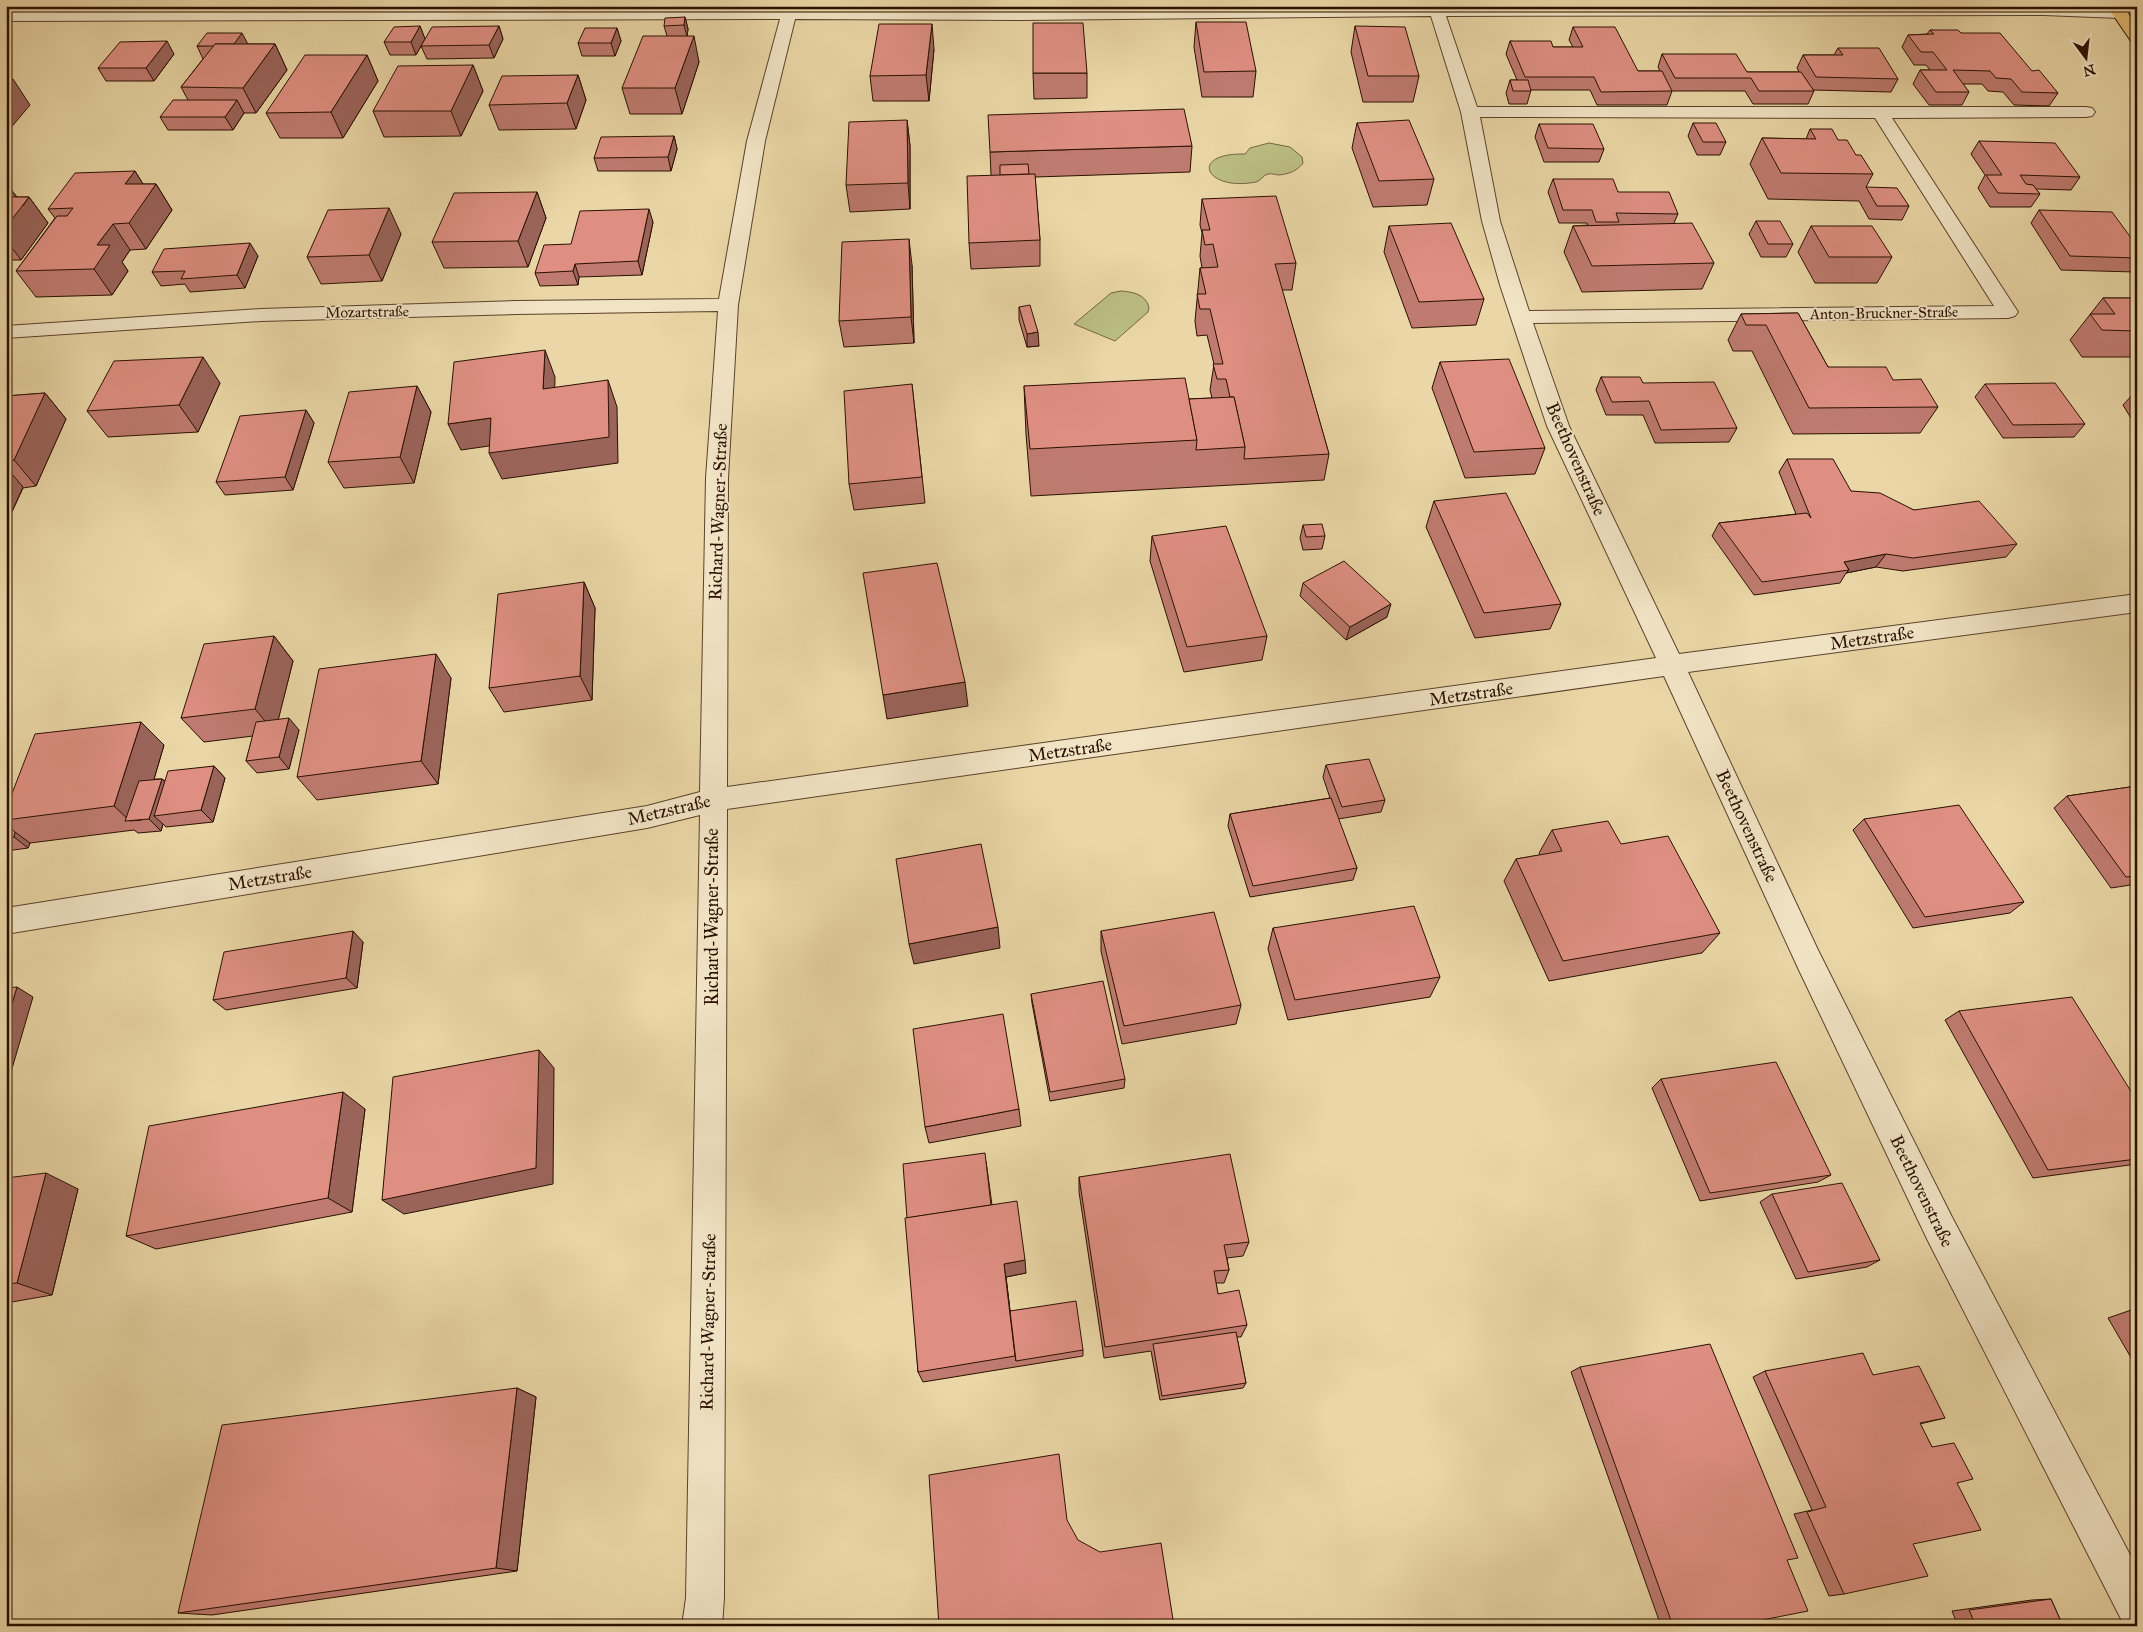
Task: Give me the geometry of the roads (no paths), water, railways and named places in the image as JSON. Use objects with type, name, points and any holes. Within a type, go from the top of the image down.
[{"type":"main road","points":[[2117,10],[2137,38]]},
{"type":"street","points":[[6,16],[29,11],[1437,11],[1708,8],[2042,8],[2117,10]]},
{"type":"street","name":"Richard-Wagner-Straße","points":[[702,1626],[710,1222],[717,478],[728,305],[747,180],[790,10]]},
{"type":"street","name":"Beethovenstraße","points":[[1437,11],[1470,112],[1491,221],[1558,426],[1672,665],[1808,960],[1940,1229],[2137,1610]]},
{"type":"street","points":[[1470,112],[2086,112]]},
{"type":"street","name":"Anton-Bruckner-Straße","points":[[1522,317],[2008,312],[1880,113]]},
{"type":"street","name":"Mozartstraße","points":[[6,332],[99,323],[256,314],[686,304],[728,305]]},
{"type":"street","name":"Metzstraße","points":[[6,921],[648,817],[713,800],[1672,665],[2137,603]]}]
